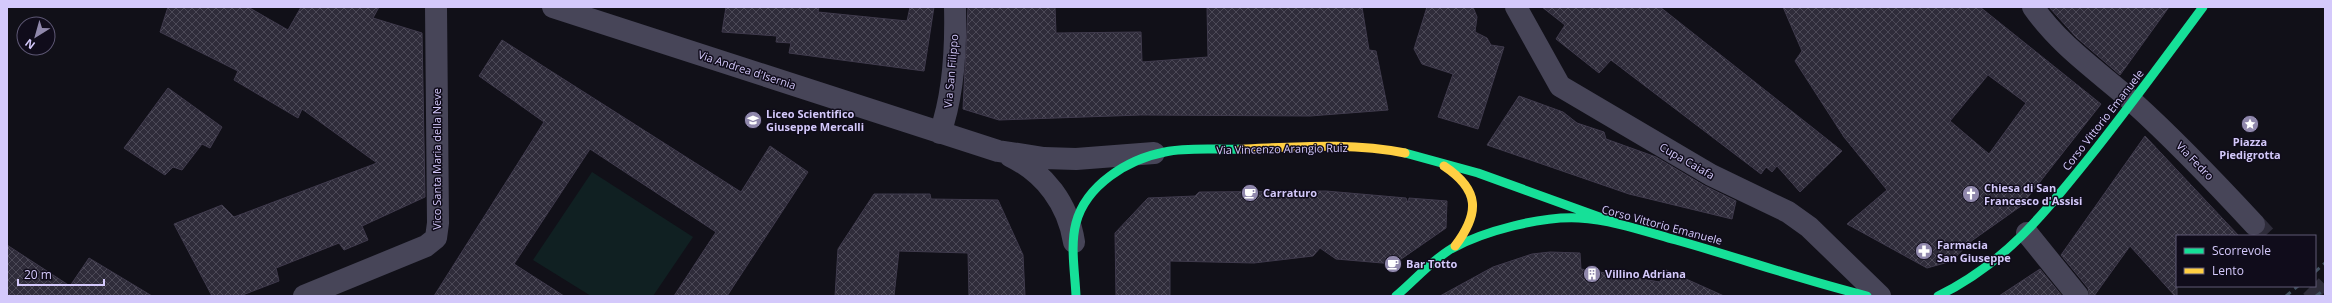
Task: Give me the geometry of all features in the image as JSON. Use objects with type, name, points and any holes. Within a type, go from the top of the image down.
[{"type":"street","name":"Vico Santa Maria della Neve","points":[[304,296],[426,246],[436,238],[438,223],[436,7]]},
{"type":"street","name":"Via Andrea d'Isernia","points":[[553,7],[940,134]]},
{"type":"street","name":"Via San Filippo","points":[[940,134],[948,108],[951,87],[955,7]]},
{"type":"street","name":"Cupa Caiafa","points":[[1516,7],[1560,86],[1711,175],[1788,212],[1809,227],[1880,296]]},
{"type":"street","name":"Via Fedro","points":[[2032,7],[2065,46],[2133,102],[2192,157],[2254,224]]},
{"type":"street","name":"Corso Vittorio Emanuele","points":[[1938,296],[1958,288],[2026,234],[2052,206],[2133,102],[2203,7]]},
{"type":"street","name":"Via Vincenzo Arangio Ruiz","points":[[940,134],[998,151],[1044,158],[1076,159],[1165,152],[1349,147],[1393,150],[1496,179],[1616,223]]},
{"type":"street","points":[[998,151],[1031,169],[1050,188],[1068,218],[1074,242],[1076,296]]},
{"type":"street","points":[[1074,242],[1079,214],[1096,189],[1126,167],[1165,152]]},
{"type":"street","points":[[1435,161],[1458,176],[1466,184],[1471,194],[1473,207],[1471,224],[1454,247]]},
{"type":"street","name":"Corso Vittorio Emanuele","points":[[1396,296],[1427,267],[1454,247],[1497,230],[1525,223],[1559,218],[1589,218],[1616,223],[1738,258],[1817,284],[1866,296]]},
{"type":"street","points":[[2026,234],[2078,296]]},
{"type":"shaded area","points":[[592,172],[693,237],[653,296],[591,296],[533,260]]},
{"type":"building","points":[[168,7],[248,7],[288,30],[301,7],[379,7],[373,18],[422,33],[425,197],[362,226],[368,240],[344,250],[339,243],[276,268],[279,281],[240,296],[212,296],[174,224],[222,205],[234,217],[377,163],[302,109],[298,118],[234,80],[238,71],[160,32]]},
{"type":"building","points":[[726,7],[819,7],[818,12],[907,21],[910,7],[934,7],[924,71],[789,53],[791,43],[776,42],[777,36],[722,32]]},
{"type":"building","points":[[968,7],[1055,7],[1056,33],[1141,32],[1142,62],[1208,57],[1207,7],[1362,7],[1369,50],[1376,51],[1388,110],[1310,116],[1141,115],[999,120],[963,109]]},
{"type":"building","points":[[1427,7],[1473,7],[1477,17],[1475,32],[1487,38],[1491,45],[1504,47],[1478,129],[1438,117],[1453,74],[1422,64],[1414,49]]},
{"type":"building","points":[[1542,7],[1660,7],[1842,151],[1800,192],[1777,166],[1772,172],[1766,167],[1761,174],[1611,60],[1599,73],[1556,39],[1565,25]]},
{"type":"building","points":[[1783,7],[1980,7],[2101,104],[2021,206],[1970,242],[1952,261],[1927,268],[1847,224],[1887,190],[1844,137],[1795,61],[1802,51]],"holes":[[[1988,75],[2026,103],[1989,154],[1950,121]]]},
{"type":"building","points":[[2049,7],[2169,7],[2120,75],[2076,37]]},
{"type":"building","points":[[502,40],[741,192],[770,146],[808,172],[727,296],[674,296],[716,232],[590,149],[514,264],[564,296],[434,296],[544,122],[479,76]]},
{"type":"building","points":[[168,88],[222,127],[210,148],[202,144],[182,170],[173,167],[165,175],[124,148]]},
{"type":"building","points":[[1519,96],[1563,112],[1577,123],[1604,132],[1606,139],[1656,157],[1705,186],[1736,201],[1732,219],[1629,194],[1487,145]]},
{"type":"building","points":[[2145,136],[2238,235],[2176,235],[2177,296],[2175,296],[2130,246],[2094,296],[2090,296],[2088,288],[2061,255]]},
{"type":"building","points":[[1326,191],[1406,198],[1408,203],[1409,198],[1447,201],[1446,228],[1394,264],[1336,259],[1320,248],[1313,256],[1254,263],[1170,261],[1170,296],[1116,296],[1115,233],[1148,198],[1195,196],[1199,192]]},
{"type":"building","points":[[874,194],[930,194],[931,199],[998,200],[1023,255],[1025,296],[969,296],[968,253],[899,251],[894,296],[835,296],[838,249]]},
{"type":"building","points":[[7,245],[70,286],[89,258],[152,296],[7,296]]},
{"type":"building","points":[[1550,252],[1580,253],[1581,269],[1660,282],[1666,270],[1724,296],[1440,296],[1493,267],[1532,254]]},
{"type":"building","points":[[2040,269],[2062,296],[1999,296]]},
{"type":"tunnel","points":[[2254,224],[2264,235]]},
{"type":"tunnel","points":[[2312,287],[2321,296]]},
{"type":"railway","points":[[2316,271],[2325,263]]},
{"type":"railway","points":[[2286,296],[2297,287]]},
{"type":"railway","points":[[2316,296],[2325,289]]},
{"type":"traffic: fast","points":[[1938,296],[1962,283],[1983,269],[2003,253],[2038,219],[2103,140],[2203,7]]},
{"type":"traffic: fast","points":[[1076,296],[1073,259],[1073,241],[1076,223],[1081,209],[1089,197],[1110,176],[1137,161],[1174,150],[1241,149]]},
{"type":"traffic: fast","points":[[1405,153],[1478,173],[1616,223]]},
{"type":"traffic: fast","points":[[1396,296],[1436,259],[1464,242],[1513,226],[1548,219],[1564,218],[1591,219],[1616,223],[1867,296]]},
{"type":"traffic: slow","points":[[1241,149],[1344,146],[1364,147],[1405,153]]},
{"type":"traffic: slow","points":[[1444,166],[1456,175],[1464,184],[1470,193],[1472,203],[1472,213],[1469,223],[1455,246]]},
{"type":"place","name":"Liceo Scientifico Giuseppe Mercalli","points":[[753,120]]},
{"type":"place","name":"Piazza Piedigrotta","points":[[2250,124]]},
{"type":"place","name":"Carraturo","points":[[1250,193]]},
{"type":"place","name":"Chiesa di San Francesco d'Assisi","points":[[1971,194]]},
{"type":"place","name":"Farmacia San Giuseppe","points":[[1924,251]]},
{"type":"place","name":"Bar Totto","points":[[1393,264]]},
{"type":"place","name":"Villino Adriana","points":[[1592,274]]}]
